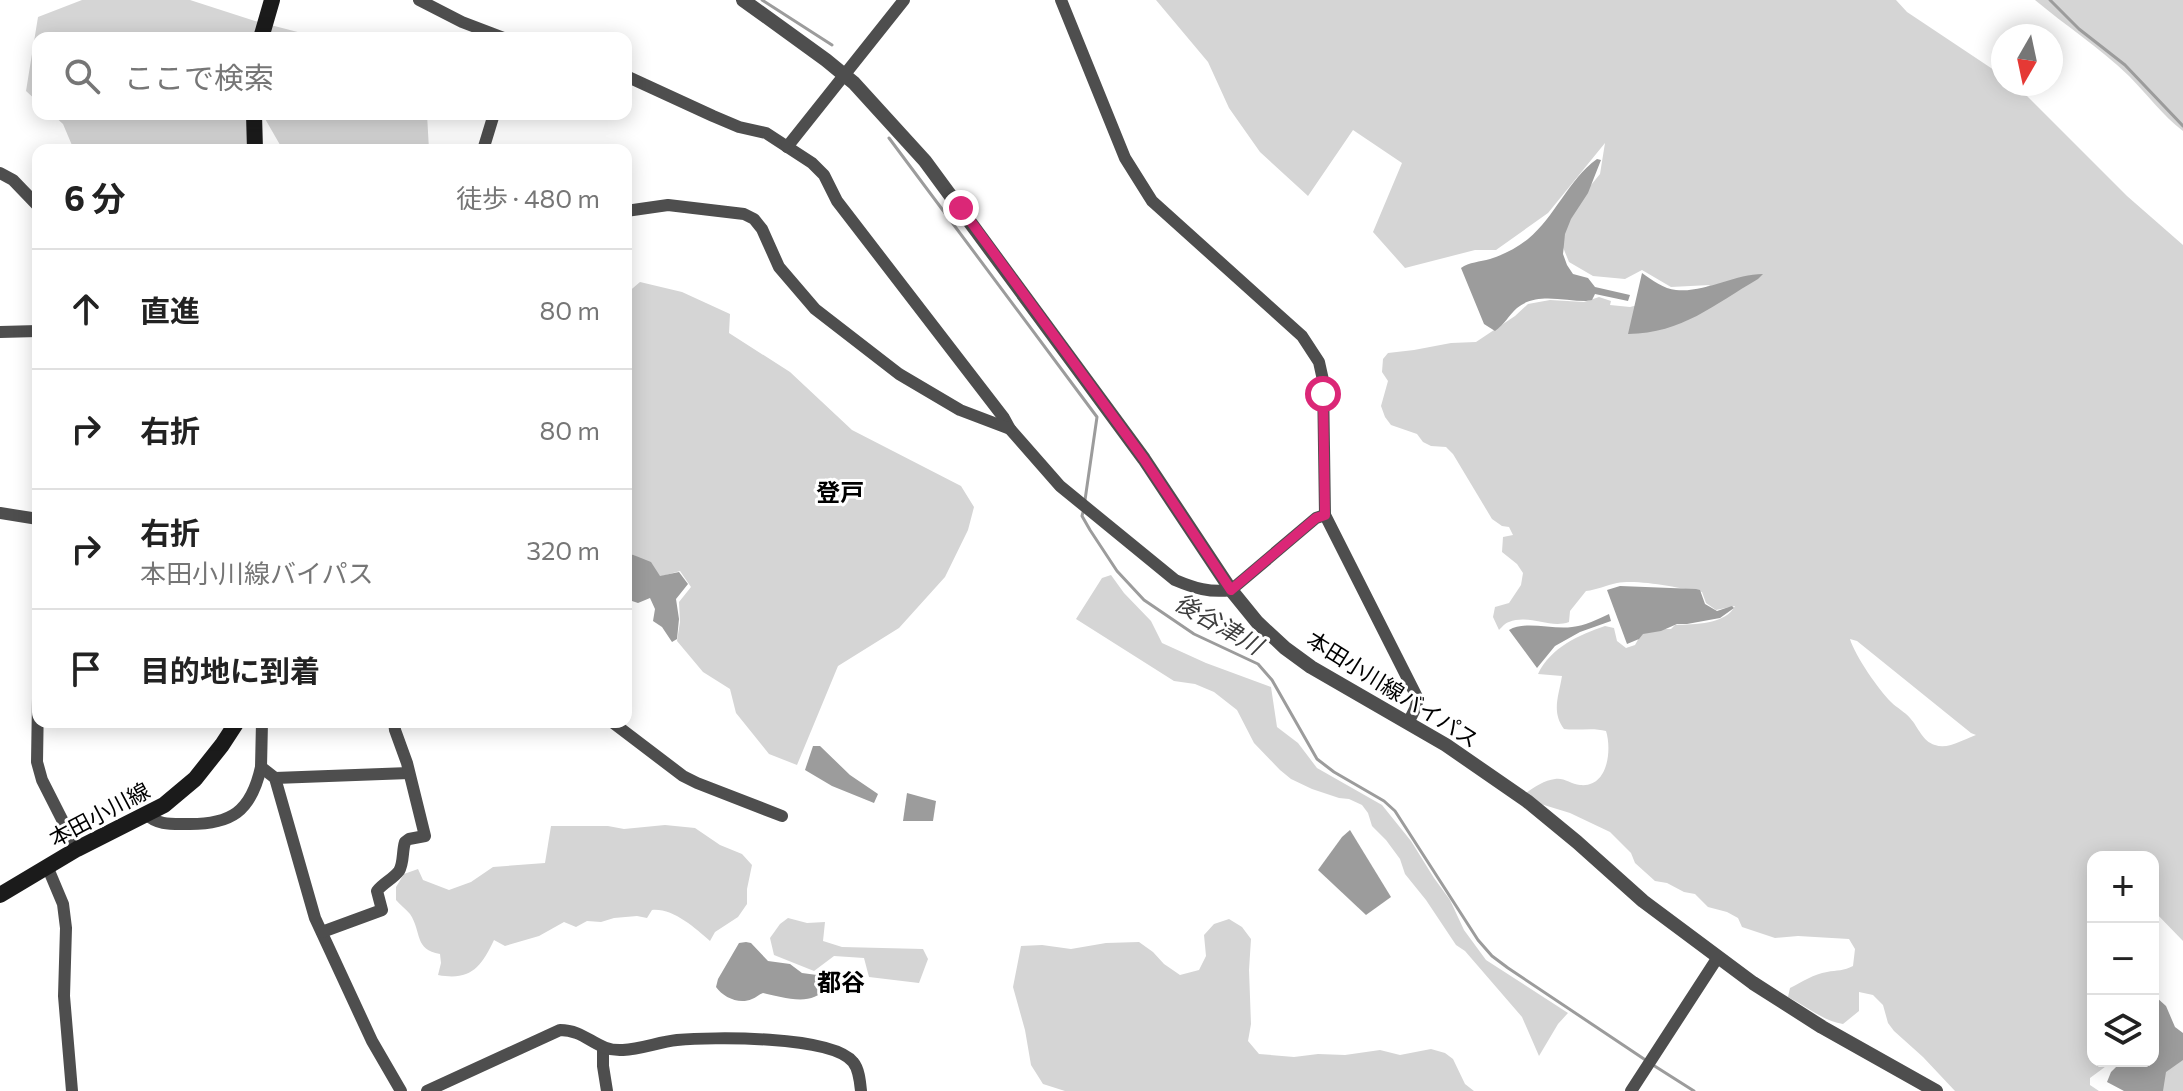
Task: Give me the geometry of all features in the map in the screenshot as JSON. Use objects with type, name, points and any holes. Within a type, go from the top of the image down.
[{"type":"main road","points":[[263,32],[272,0]]},
{"type":"main road","points":[[254,120],[255,144]]},
{"type":"main road","name":"本田小川線","points":[[0,895],[77,849],[164,805],[195,779],[233,728]]},
{"type":"street","points":[[419,0],[448,16],[489,32]]},
{"type":"street","name":"本田小川線バイパス","points":[[743,0],[844,74],[925,161],[1144,459],[1231,590],[1257,622],[1302,661],[1446,745],[1527,801],[1643,901],[1753,983],[1812,1021],[1936,1091]]},
{"type":"street","points":[[787,147],[904,0]]},
{"type":"street","points":[[1061,0],[1125,158],[1152,201],[1302,336],[1319,362],[1323,380],[1325,515],[1418,699],[1408,723]]},
{"type":"street","points":[[632,79],[739,127],[766,133],[812,163],[824,175],[837,201],[1010,429],[1060,486],[1175,580],[1195,589],[1216,592],[1231,590],[1316,518],[1325,515]]},
{"type":"street","points":[[485,144],[492,120]]},
{"type":"street","points":[[0,173],[13,180],[32,200]]},
{"type":"street","points":[[632,210],[668,205],[744,214],[754,219],[762,229],[779,267],[815,309],[899,374],[960,410],[1010,429]]},
{"type":"street","points":[[0,332],[32,331]]},
{"type":"street","points":[[0,513],[32,518]]},
{"type":"street","points":[[38,728],[39,771],[77,849]]},
{"type":"street","points":[[146,814],[153,821],[168,824],[208,824],[237,814],[257,787],[262,728]]},
{"type":"street","points":[[322,932],[382,910],[377,891],[398,872],[405,842],[425,836],[395,728]]},
{"type":"street","points":[[620,728],[683,776],[782,816]]},
{"type":"street","points":[[261,767],[275,778],[315,918],[372,1041],[401,1091]]},
{"type":"street","points":[[275,778],[409,773]]},
{"type":"street","points":[[47,866],[63,904],[66,928],[64,996],[72,1091]]},
{"type":"street","points":[[1631,1091],[1718,957]]},
{"type":"street","points":[[427,1091],[560,1030],[583,1034],[603,1048],[622,1050],[676,1040],[770,1039],[802,1043],[848,1057],[855,1064],[861,1091]]},
{"type":"street","points":[[603,1048],[607,1091]]},
{"type":"shaded area","points":[[82,0],[190,0],[298,32],[36,32],[38,17]]},
{"type":"shaded area","points":[[1156,0],[1896,0],[1907,12],[1991,68],[1991,96],[2027,96],[2127,196],[2183,245],[2183,941],[2159,916],[2159,851],[2087,851],[2087,1067],[2105,1067],[2090,1078],[2090,1085],[2099,1091],[1955,1091],[1894,1031],[1888,1023],[1883,1005],[1873,995],[1859,992],[1859,1011],[1843,1024],[1822,1017],[1788,997],[1790,988],[1808,978],[1853,966],[1855,949],[1849,939],[1775,938],[1742,927],[1738,918],[1708,907],[1695,894],[1655,881],[1635,863],[1631,853],[1610,832],[1570,813],[1531,801],[1526,793],[1555,779],[1589,784],[1602,774],[1608,757],[1606,731],[1564,729],[1560,723],[1557,703],[1562,676],[1538,674],[1550,656],[1576,638],[1605,626],[1614,628],[1617,641],[1626,648],[1635,645],[1644,629],[1671,629],[1675,625],[1717,620],[1735,606],[1716,610],[1706,603],[1702,592],[1626,582],[1586,591],[1570,611],[1569,622],[1554,624],[1517,620],[1506,623],[1499,630],[1493,617],[1495,607],[1509,603],[1521,585],[1523,573],[1502,552],[1503,537],[1513,535],[1509,527],[1492,519],[1446,447],[1431,446],[1417,434],[1391,425],[1385,417],[1381,406],[1388,381],[1382,372],[1383,359],[1388,353],[1476,342],[1528,304],[1550,300],[1584,302],[1599,297],[1611,301],[1610,305],[1630,307],[1710,285],[1671,287],[1642,270],[1625,279],[1593,276],[1569,262],[1558,235],[1578,201],[1600,174],[1605,143],[1548,213],[1496,250],[1475,250],[1405,268],[1373,232],[1402,163],[1353,130],[1308,196],[1260,152],[1229,108],[1208,62]],"holes":[[[1850,639],[1857,641],[1976,735],[1945,746],[1927,740],[1874,681]]]},
{"type":"shaded area","points":[[2035,0],[2183,0],[2183,131],[2118,66]]},
{"type":"shaded area","points":[[32,54],[32,96],[26,91]]},
{"type":"shaded area","points":[[59,120],[248,120],[247,144],[71,144]]},
{"type":"shaded area","points":[[266,120],[427,120],[429,144],[280,144]]},
{"type":"shaded area","points":[[1597,159],[1601,160],[1588,193],[1565,234],[1563,254],[1573,274],[1588,278],[1595,287],[1630,295],[1628,301],[1595,294],[1592,300],[1586,301],[1533,300],[1517,308],[1495,331],[1484,324],[1461,268],[1500,255],[1528,239],[1578,177]]},
{"type":"shaded area","points":[[1642,273],[1658,284],[1676,290],[1763,274],[1697,316],[1665,329],[1628,334]]},
{"type":"shaded area","points":[[640,282],[682,292],[730,314],[729,333],[790,372],[852,430],[961,486],[974,507],[968,530],[945,577],[899,628],[838,666],[797,765],[769,754],[736,713],[730,689],[703,672],[677,641],[679,602],[691,587],[680,571],[659,577],[648,563],[632,554],[632,289]]},
{"type":"shaded area","points":[[632,554],[651,562],[660,576],[679,572],[688,584],[676,599],[679,619],[677,639],[672,642],[662,627],[653,621],[655,609],[650,598],[638,603],[632,601]]},
{"type":"shaded area","points":[[1111,575],[1151,621],[1162,643],[1271,687],[1277,727],[1298,743],[1317,768],[1382,805],[1411,841],[1450,900],[1464,930],[1486,960],[1568,1013],[1539,1056],[1522,1017],[1465,951],[1456,945],[1405,874],[1400,859],[1372,826],[1362,805],[1291,779],[1254,743],[1237,710],[1214,692],[1195,684],[1174,681],[1076,619],[1102,578]]},
{"type":"shaded area","points":[[1620,586],[1696,589],[1700,590],[1705,604],[1717,611],[1734,608],[1720,618],[1677,624],[1643,634],[1627,644],[1607,590]]},
{"type":"shaded area","points":[[1609,614],[1611,621],[1580,632],[1555,646],[1537,668],[1509,630],[1531,625],[1577,626]]},
{"type":"shaded area","points":[[813,746],[820,746],[850,775],[878,794],[874,803],[832,786],[805,770]]},
{"type":"shaded area","points":[[907,793],[936,801],[933,821],[903,821]]},
{"type":"shaded area","points":[[665,825],[695,828],[720,845],[742,854],[752,865],[747,904],[738,917],[715,932],[710,941],[676,916],[652,910],[647,918],[637,916],[587,921],[576,927],[564,922],[539,936],[505,946],[494,940],[473,970],[458,976],[438,975],[440,954],[426,949],[410,914],[396,900],[396,887],[404,874],[418,869],[423,880],[449,890],[471,882],[493,867],[545,863],[551,826],[624,829]]},
{"type":"shaded area","points":[[1350,830],[1391,897],[1366,915],[1318,870]]},
{"type":"shaded area","points":[[788,918],[807,923],[825,922],[823,941],[842,947],[923,949],[928,959],[919,983],[869,977],[864,958],[834,956],[814,971],[774,955],[770,938]]},
{"type":"shaded area","points":[[1229,919],[1242,927],[1251,939],[1251,1024],[1248,1041],[1259,1054],[1294,1057],[1380,1050],[1400,1055],[1431,1049],[1453,1059],[1465,1084],[1474,1091],[1065,1091],[1043,1084],[1031,1065],[1013,987],[1021,946],[1071,949],[1139,942],[1180,975],[1199,970],[1206,956],[1204,935],[1214,924]]},
{"type":"shaded area","points":[[739,943],[751,943],[768,961],[790,964],[802,973],[817,975],[825,987],[820,993],[806,999],[763,993],[747,1001],[727,997],[716,987],[718,979]]},
{"type":"shaded area","points":[[2159,1000],[2166,1006],[2175,1027],[2183,1033],[2183,1060],[2166,1072],[2163,1091],[2124,1091],[2107,1082],[2116,1067],[2159,1067]]},
{"type":"shaded area","points":[[2183,1050],[2183,1091],[2161,1091],[2167,1068]]},
{"type":"waterway","name":"後谷津川","points":[[762,0],[832,45]]},
{"type":"waterway","points":[[2050,0],[2079,29],[2125,65],[2183,126]]},
{"type":"waterway","name":"後谷津川","points":[[889,138],[1097,417],[1085,500]]},
{"type":"waterway","name":"後谷津川","points":[[1083,512],[1090,530],[1117,571],[1144,600],[1194,634],[1258,664],[1272,680],[1317,759],[1395,811],[1478,940],[1492,956],[1647,1061]]},
{"type":"waterway","name":"後谷津川","points":[[1653,1065],[1694,1091]]},
{"type":"district","name":"登戸","points":[[840,491]]},
{"type":"district","name":"都谷","points":[[841,981]]},
{"type":"route","points":[[961,208],[1144,459],[1231,590],[1316,518],[1325,515],[1323,394]]}]
